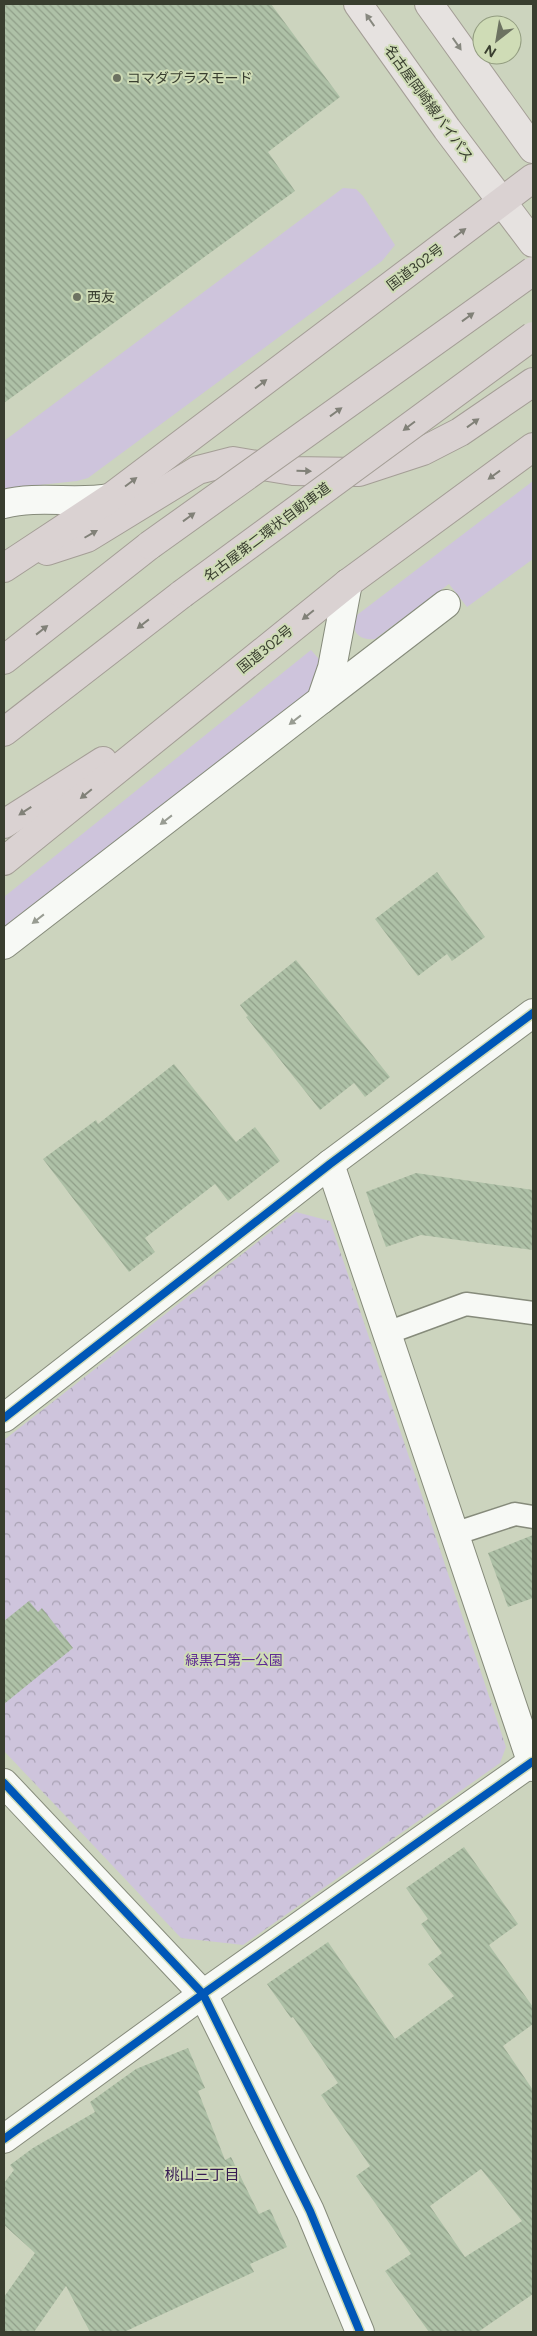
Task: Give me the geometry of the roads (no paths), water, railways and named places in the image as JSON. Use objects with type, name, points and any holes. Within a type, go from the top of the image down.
[{"type":"highway","name":"国道302号","points":[[8,565],[110,498],[533,178]]},
{"type":"highway","points":[[502,201],[533,202]]},
{"type":"highway","points":[[4,660],[150,545],[533,271]]},
{"type":"highway","name":"名古屋第二環状自動車道","points":[[4,732],[182,594],[533,336]]},
{"type":"highway","name":"国道302号","points":[[8,565],[87,538],[198,470],[233,461],[293,471],[359,472],[423,452],[460,432],[533,382]]},
{"type":"highway","name":"国道302号","points":[[4,861],[348,583],[533,446]]},
{"type":"highway","points":[[4,824],[214,690]]},
{"type":"main road","name":"名古屋岡崎線バイパス","points":[[358,4],[447,129],[533,243]]},
{"type":"main road","points":[[430,4],[533,149]]},
{"type":"street","points":[[4,504],[45,500],[88,501],[110,498]]},
{"type":"street","points":[[321,700],[332,668],[348,583]]},
{"type":"street","points":[[4,945],[446,604]]},
{"type":"street","points":[[4,1418],[330,1164],[533,1013]]},
{"type":"street","points":[[4,2139],[202,1994],[532,1758],[454,1534],[330,1164]]},
{"type":"street","points":[[4,1783],[202,1994],[310,2211],[360,2332]]},
{"type":"lane","points":[[387,1334],[466,1304],[533,1313]]},
{"type":"lane","points":[[454,1534],[514,1514],[533,1517]]},
{"type":"place","name":"コマダプラスモード","points":[[117,78]]},
{"type":"place","name":"西友","points":[[77,297]]},
{"type":"district","name":"桃山三丁目","points":[[202,2175]]},
{"type":"park label","name":"緑黒石第一公園","points":[[234,1660]]}]
